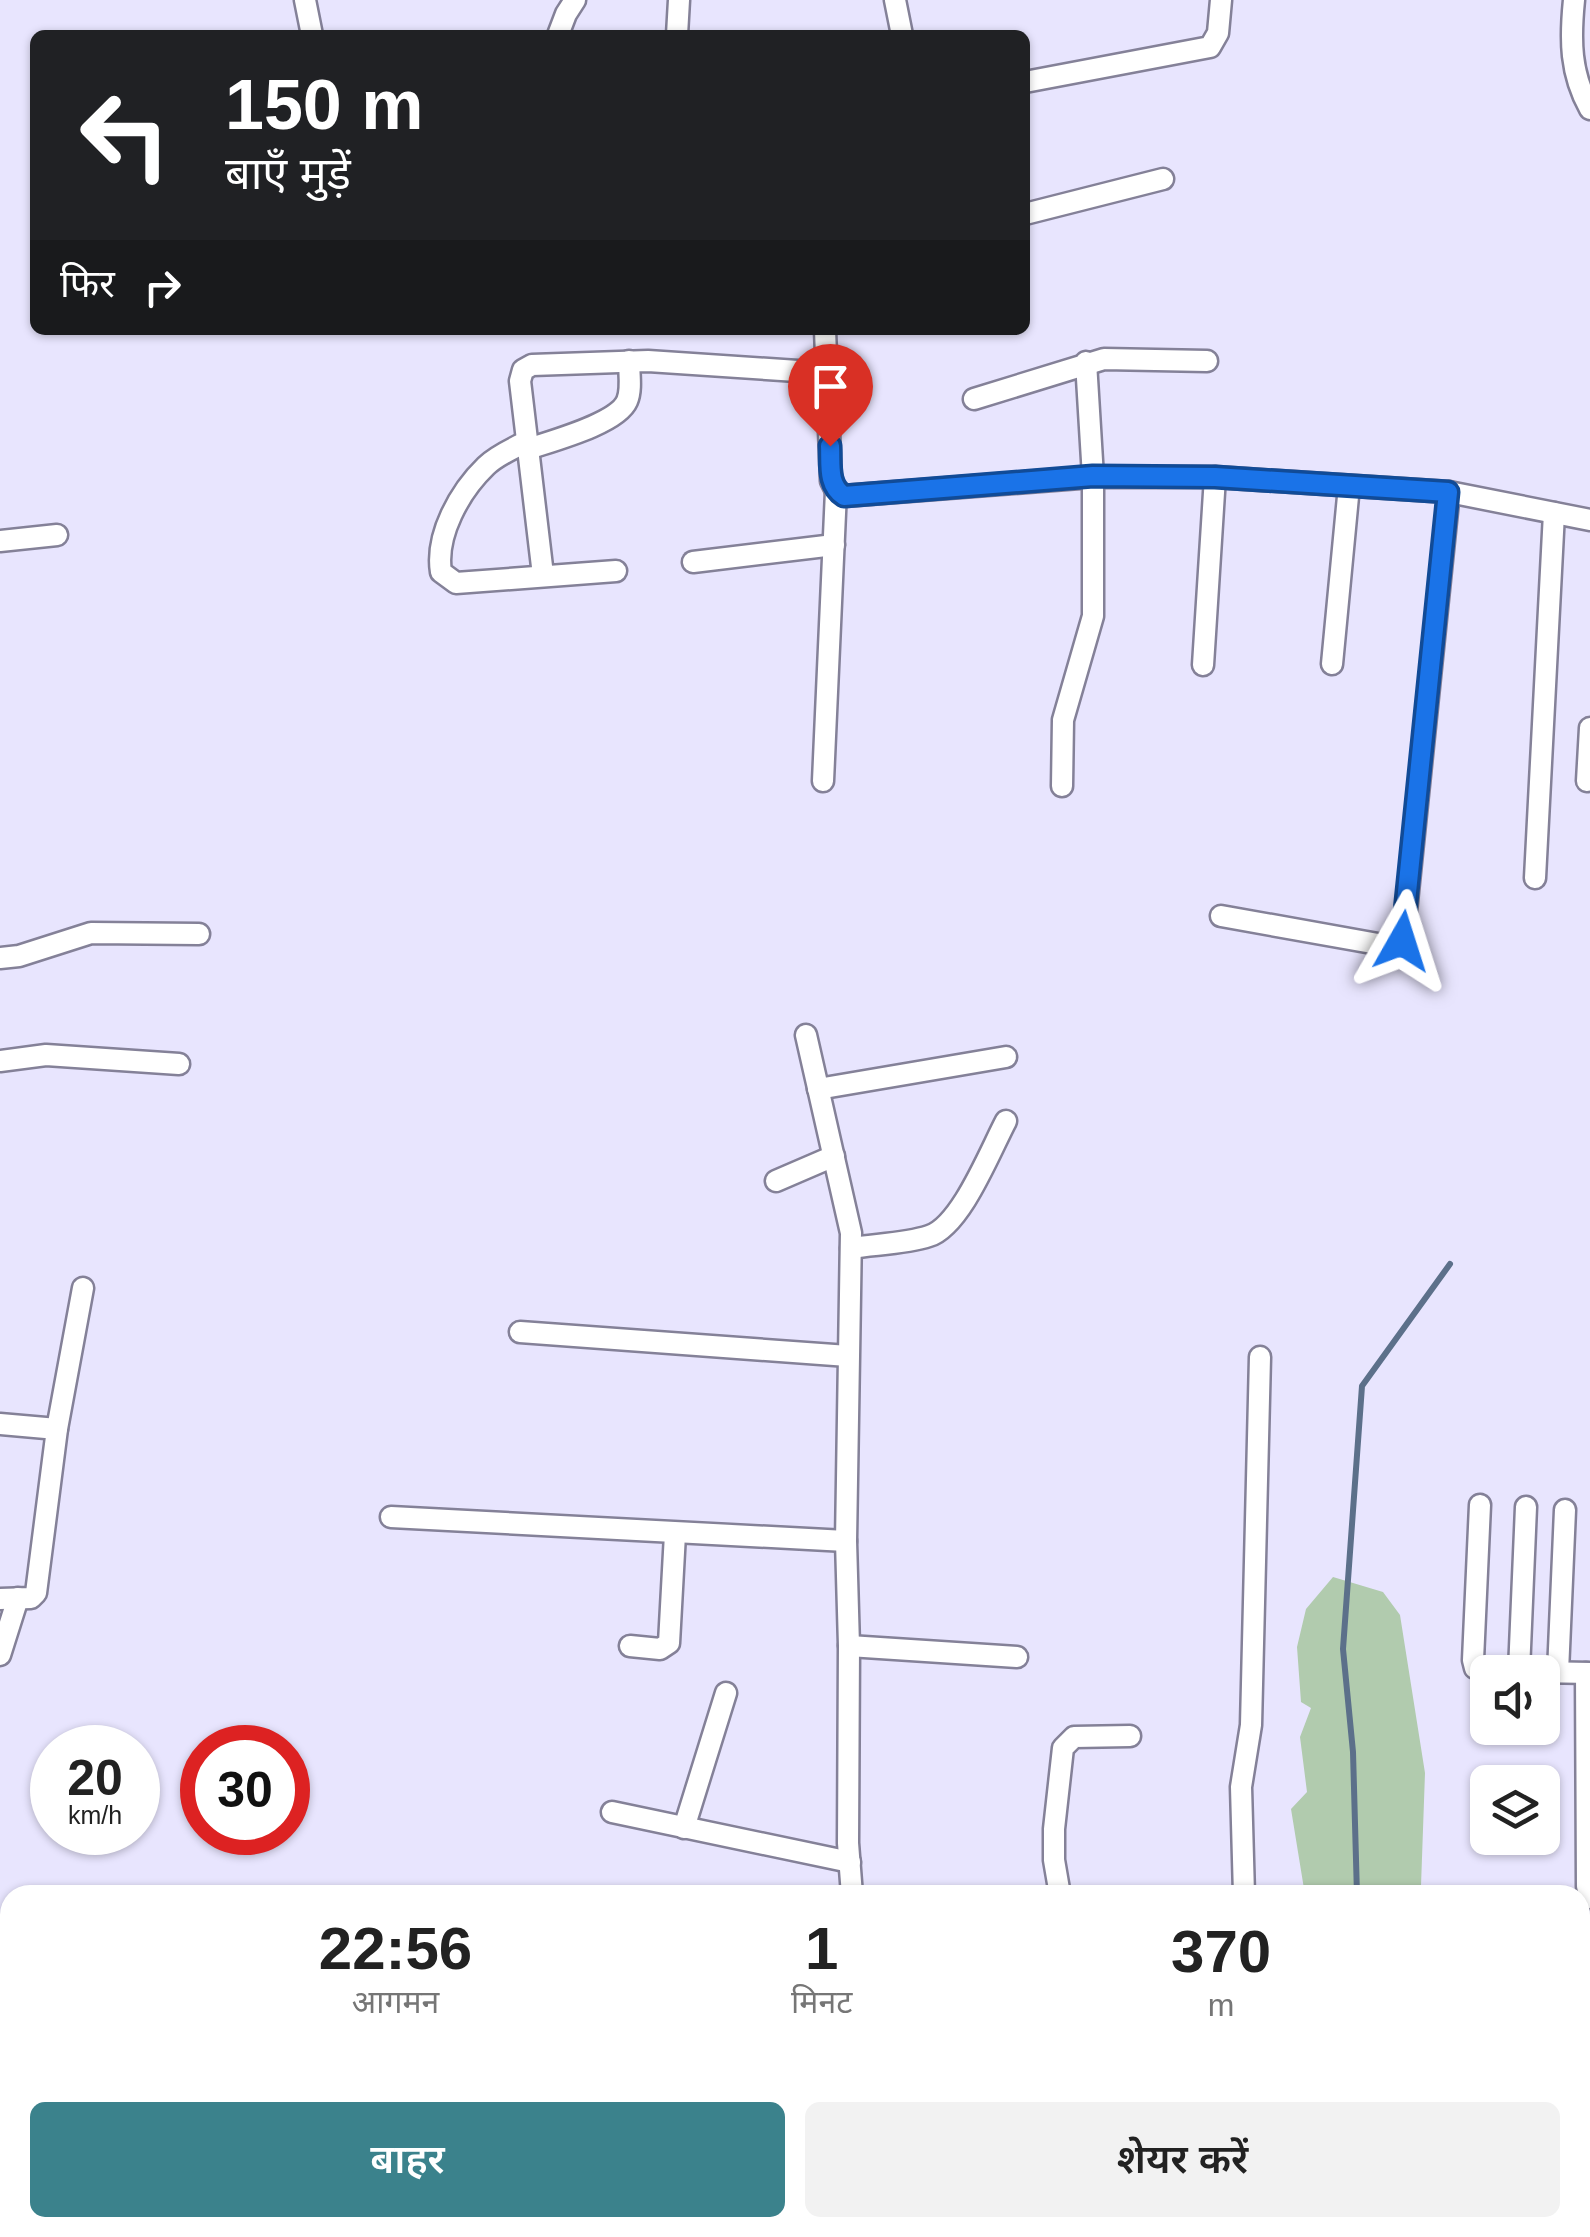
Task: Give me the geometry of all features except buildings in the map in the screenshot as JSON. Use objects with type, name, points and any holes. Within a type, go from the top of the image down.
[{"type":"street","points":[[305,0],[311,30]]},
{"type":"street","points":[[560,30],[575,0]]},
{"type":"street","points":[[677,30],[678,0]]},
{"type":"street","points":[[895,0],[901,30]]},
{"type":"street","points":[[1030,81],[1210,47],[1218,33],[1221,0]]},
{"type":"street","points":[[1574,0],[1570,42],[1573,67],[1590,109]]},
{"type":"street","points":[[1030,213],[1163,179]]},
{"type":"street","points":[[824,335],[831,482],[844,496],[1093,476],[1215,477],[1448,492],[1590,520]]},
{"type":"street","points":[[974,398],[1086,362],[1119,358],[1207,361]]},
{"type":"street","points":[[543,575],[520,381],[524,370],[532,365],[630,362],[826,374]]},
{"type":"street","points":[[616,571],[456,583],[442,572],[439,556],[444,528],[488,463],[528,445],[584,430],[621,410],[629,394],[630,362]]},
{"type":"street","points":[[1062,786],[1063,720],[1093,616],[1093,476],[1086,362]]},
{"type":"street","points":[[1202,665],[1215,477]]},
{"type":"street","points":[[1332,664],[1349,486]]},
{"type":"street","points":[[823,781],[836,491]]},
{"type":"street","points":[[1221,916],[1389,946],[1399,946],[1402,941],[1448,492]]},
{"type":"street","points":[[1535,878],[1554,513]]},
{"type":"street","points":[[0,541],[57,535]]},
{"type":"street","points":[[694,562],[834,545]]},
{"type":"street","points":[[1587,780],[1590,728]]},
{"type":"street","points":[[0,958],[19,956],[91,933],[199,934]]},
{"type":"street","points":[[806,1035],[849,1218],[851,1248],[846,1541],[851,1885]]},
{"type":"street","points":[[0,1061],[46,1055],[180,1064]]},
{"type":"street","points":[[818,1089],[1006,1057]]},
{"type":"street","points":[[851,1248],[932,1236],[946,1227],[1006,1121]]},
{"type":"street","points":[[776,1181],[834,1156]]},
{"type":"street","points":[[0,1655],[9,1598],[31,1598],[36,1593],[57,1429],[83,1288]]},
{"type":"street","points":[[520,1332],[848,1356]]},
{"type":"street","points":[[1244,1885],[1240,1787],[1250,1724],[1260,1357]]},
{"type":"street","points":[[0,1424],[57,1429]]},
{"type":"street","points":[[1472,1655],[1480,1505]]},
{"type":"street","points":[[1520,1655],[1526,1507]]},
{"type":"street","points":[[1559,1655],[1564,1510]]},
{"type":"street","points":[[391,1517],[846,1541]]},
{"type":"street","points":[[630,1646],[660,1649],[669,1643],[675,1534]]},
{"type":"street","points":[[849,1646],[1017,1657]]},
{"type":"street","points":[[1560,1672],[1588,1673],[1587,1885]]},
{"type":"street","points":[[684,1828],[726,1692]]},
{"type":"street","points":[[1058,1885],[1052,1846],[1063,1748],[1074,1737],[1130,1736]]},
{"type":"street","points":[[612,1812],[850,1862]]},
{"type":"green space","points":[[1333,1577],[1383,1592],[1400,1615],[1425,1773],[1421,1885],[1303,1885],[1291,1809],[1307,1792],[1300,1737],[1311,1708],[1301,1702],[1297,1647],[1306,1609]]},
{"type":"waterway","points":[[1357,1885],[1353,1752],[1343,1649],[1362,1386],[1450,1264]]},
{"type":"route","points":[[830,446],[831,482],[844,496],[1093,476],[1215,477],[1448,492],[1402,941]]}]
